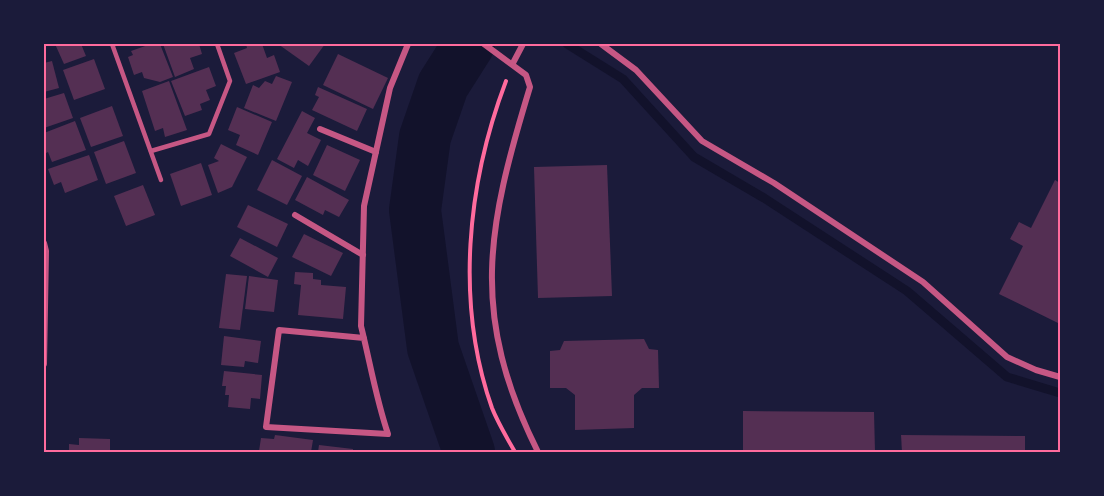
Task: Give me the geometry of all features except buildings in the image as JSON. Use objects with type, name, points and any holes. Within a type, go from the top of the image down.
[{"type":"street","points":[[364,338],[279,330],[266,428],[388,434],[379,406],[364,338],[361,326],[364,206],[390,88],[408,44]]},
{"type":"street","points":[[484,44],[513,63],[526,75],[530,87],[505,168],[493,234],[490,281],[493,318],[505,375],[538,453]]},
{"type":"street","points":[[513,63],[523,44]]},
{"type":"street","points":[[601,44],[625,58],[702,141],[774,183],[923,282],[1007,357],[1036,370],[1060,377]]},
{"type":"street","points":[[320,129],[376,152]]},
{"type":"street","points":[[295,215],[363,255]]},
{"type":"street","points":[[44,243],[46,251],[44,364]]},
{"type":"lane","points":[[115,44],[112,44],[161,180]]},
{"type":"lane","points":[[151,151],[209,134],[230,81],[217,44]]},
{"type":"waterway","points":[[469,44],[443,85],[425,137],[415,210],[433,348],[469,452]]},
{"type":"waterway","points":[[567,44],[623,79],[694,157],[764,198],[907,291],[1007,377],[1060,393]]}]
